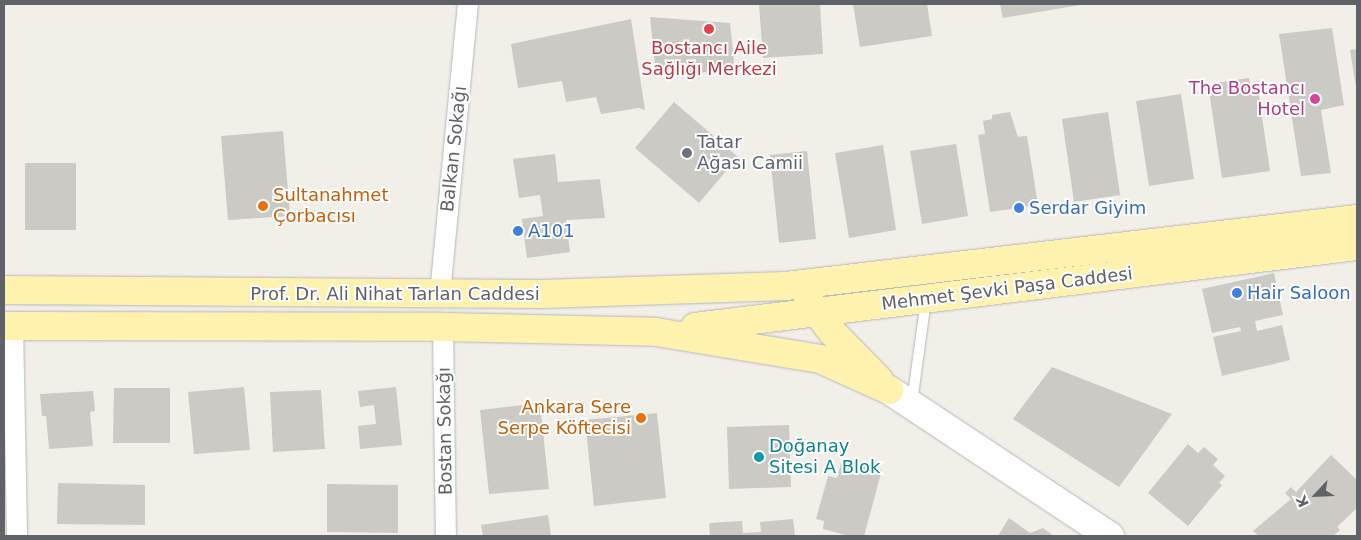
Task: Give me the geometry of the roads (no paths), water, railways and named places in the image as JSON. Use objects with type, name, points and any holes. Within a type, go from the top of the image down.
[{"type":"main road","name":"Mehmet Şevki Paşa Caddesi","points":[[786,286],[1357,219]]},
{"type":"main road","name":"Mehmet Şevki Paşa Caddesi","points":[[656,332],[1357,246]]},
{"type":"main road","name":"Prof. Dr. Ali Nihat Tarlan Caddesi","points":[[4,290],[543,294],[786,286]]},
{"type":"main road","points":[[786,286],[805,296],[815,312],[889,390]]},
{"type":"main road","name":"Prof. Dr. Ali Nihat Tarlan Caddesi","points":[[8,326],[443,327],[656,332]]},
{"type":"main road","points":[[656,332],[820,359],[889,390],[1110,536]]},
{"type":"street","name":"Balkan Sokağı","points":[[440,294],[468,4]]},
{"type":"street","points":[[8,326],[17,536]]},
{"type":"street","name":"Bostan Sokağı","points":[[443,327],[446,536]]},
{"type":"lane","points":[[912,406],[926,300]]},
{"type":"place","name":"Bostancı Aile Sağlığı Merkezi","points":[[709,29]]},
{"type":"place","name":"The Bostancı Hotel","points":[[1315,99]]},
{"type":"place","name":"Tatar Ağası Camii","points":[[687,153]]},
{"type":"place","name":"Sultanahmet Çorbacısı","points":[[263,206]]},
{"type":"place","name":"Serdar Giyim","points":[[1019,208]]},
{"type":"place","name":"A101","points":[[518,231]]},
{"type":"place","name":"Hair Saloon","points":[[1237,293]]},
{"type":"place","name":"Ankara Sere Serpe Köftecisi","points":[[641,418]]},
{"type":"place","name":"Doğanay Sitesi A Blok","points":[[759,457]]}]
